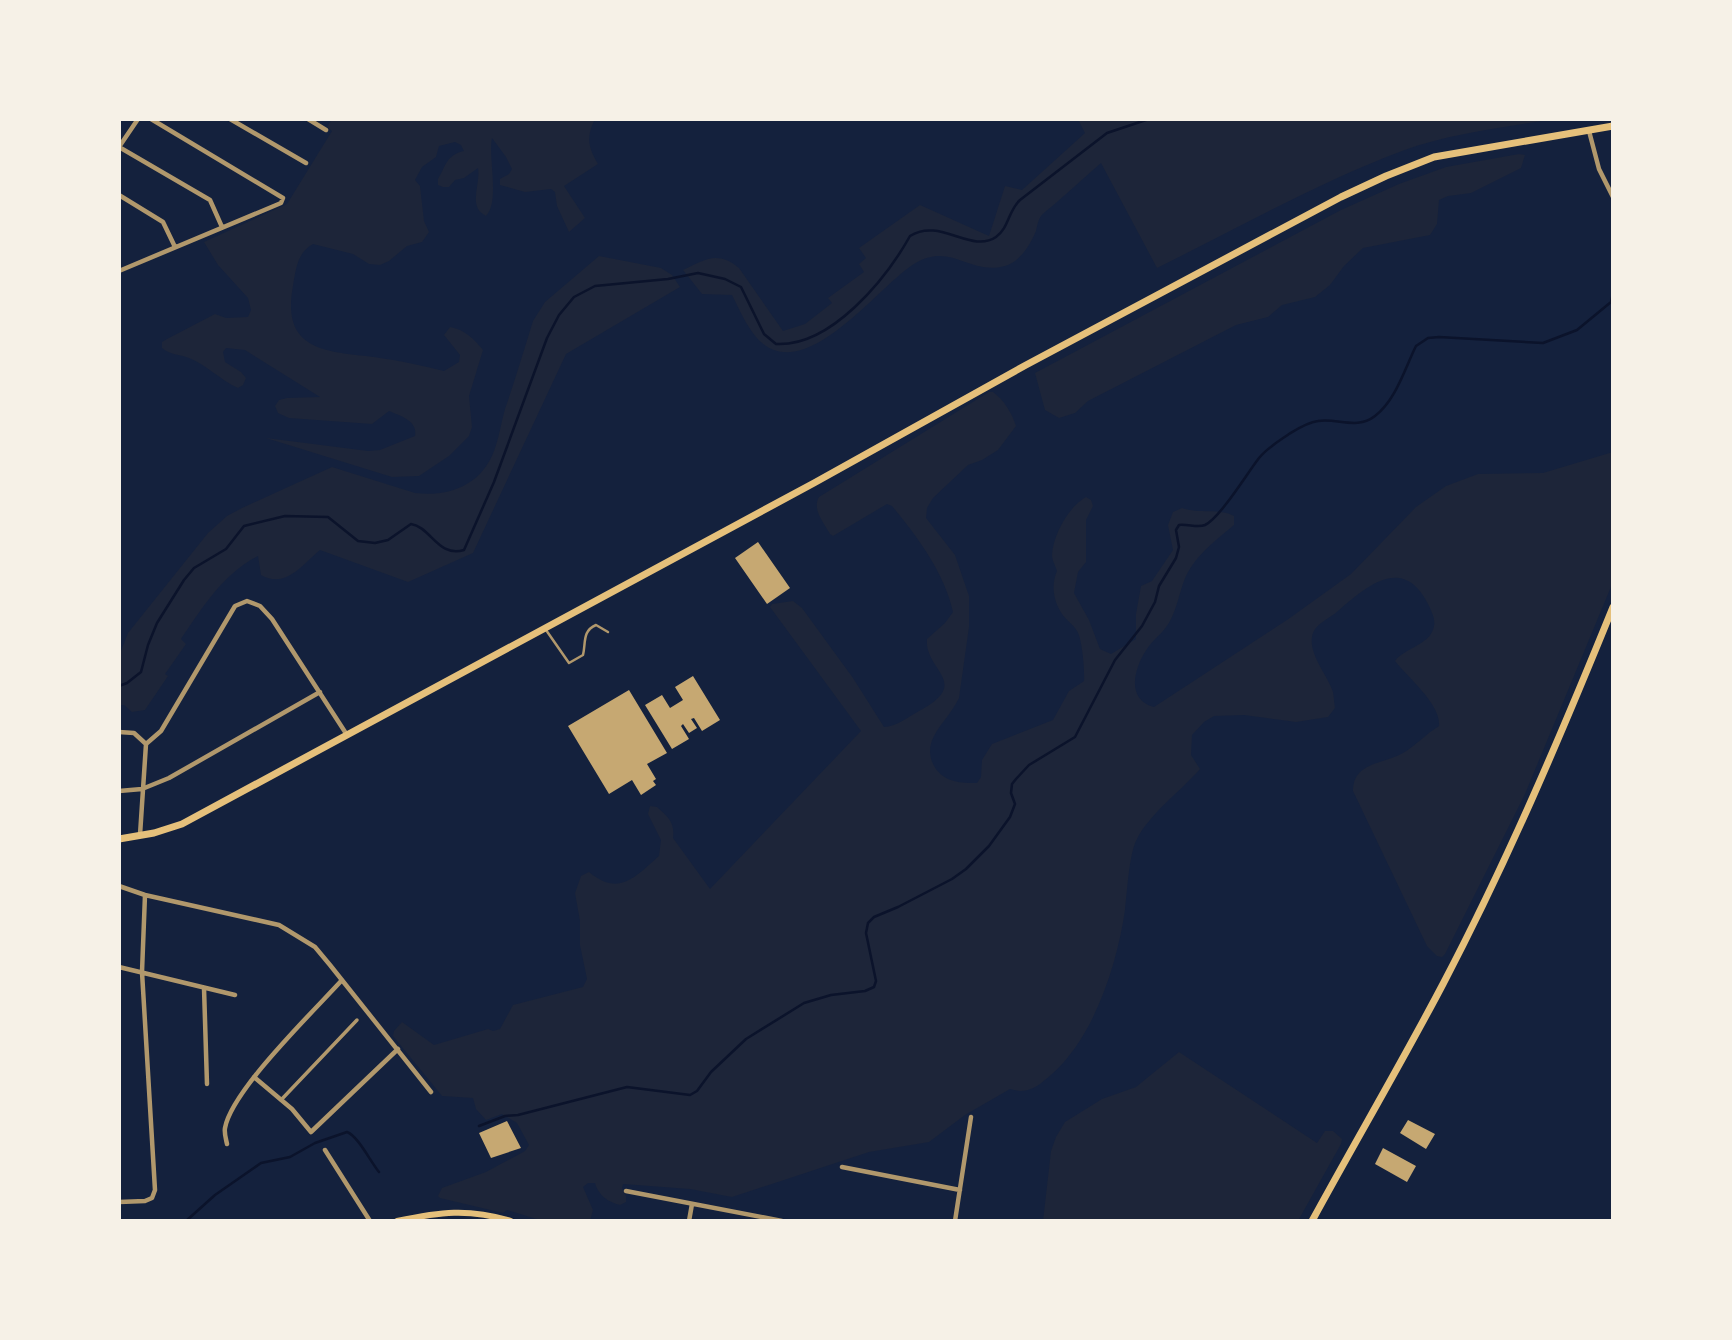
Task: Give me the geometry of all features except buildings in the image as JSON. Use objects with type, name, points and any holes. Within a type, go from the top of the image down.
[{"type":"main road","points":[[119,839],[182,824],[814,483],[1026,365],[1341,197],[1434,158],[1613,126]]},
{"type":"main road","points":[[1312,1221],[1432,1005],[1483,904],[1568,719],[1613,607]]},
{"type":"main road","points":[[397,1221],[458,1211],[487,1214],[511,1221]]},
{"type":"street","points":[[138,119],[119,147],[210,200],[222,228]]},
{"type":"street","points":[[119,271],[281,203],[284,198],[151,119]]},
{"type":"street","points":[[230,119],[238,121],[306,163]]},
{"type":"street","points":[[308,119],[326,130]]},
{"type":"street","points":[[1589,130],[1599,169],[1613,197]]},
{"type":"street","points":[[119,195],[163,222],[175,247]]},
{"type":"street","points":[[140,836],[146,744],[161,731],[235,606],[242,602],[255,603],[264,610],[348,736]]},
{"type":"street","points":[[119,792],[142,789],[169,778],[320,692]]},
{"type":"street","points":[[119,732],[134,733],[146,744]]},
{"type":"street","points":[[119,886],[145,895],[286,927],[315,947],[431,1091]]},
{"type":"street","points":[[119,1202],[145,1201],[152,1198],[155,1190],[142,972],[145,895]]},
{"type":"street","points":[[119,967],[235,995]]},
{"type":"street","points":[[227,1144],[225,1130],[231,1113],[254,1077],[342,980]]},
{"type":"street","points":[[204,988],[207,1083]]},
{"type":"street","points":[[281,1100],[357,1020]]},
{"type":"street","points":[[254,1077],[281,1100],[311,1132],[398,1049]]},
{"type":"street","points":[[955,1221],[971,1117]]},
{"type":"street","points":[[325,1150],[370,1221]]},
{"type":"street","points":[[842,1167],[960,1190]]},
{"type":"street","points":[[626,1191],[782,1221]]},
{"type":"street","points":[[689,1221],[692,1204]]},
{"type":"lane","points":[[544,627],[569,663],[583,654],[586,633],[590,628],[596,625],[608,632]]},
{"type":"shaded area","points":[[332,119],[595,119],[589,142],[598,164],[564,186],[585,218],[569,232],[557,206],[555,192],[551,189],[525,192],[500,185],[500,179],[512,169],[492,138],[493,190],[486,216],[480,212],[476,201],[478,168],[464,178],[455,180],[449,187],[438,185],[438,179],[447,162],[453,155],[464,151],[461,145],[455,142],[439,146],[436,157],[422,167],[415,180],[420,186],[424,221],[429,232],[422,242],[407,246],[380,265],[369,264],[353,254],[313,244],[300,257],[291,309],[294,325],[302,337],[314,345],[344,354],[444,371],[459,362],[460,355],[444,335],[450,327],[473,339],[483,350],[469,396],[472,427],[469,436],[449,456],[419,476],[392,477],[266,438],[368,451],[380,450],[415,436],[414,426],[403,417],[389,411],[372,424],[289,418],[278,413],[275,406],[279,400],[320,397],[245,350],[226,348],[223,352],[225,362],[246,378],[238,388],[196,361],[162,348],[162,342],[215,314],[226,318],[248,317],[251,310],[248,298],[218,265],[204,242],[287,204],[332,131],[327,127]]},
{"type":"shaded area","points":[[1078,119],[1553,119],[1458,135],[1402,151],[1308,192],[1157,268],[1101,163],[1043,214],[1028,247],[1010,264],[992,268],[950,257],[927,258],[899,276],[839,329],[817,343],[795,351],[775,350],[756,337],[732,295],[702,294],[683,270],[711,258],[724,259],[739,268],[783,331],[805,324],[832,303],[828,298],[864,272],[859,264],[866,258],[859,248],[920,205],[989,236],[1005,186],[1022,190],[1085,133]]},
{"type":"shaded area","points":[[1525,155],[1521,168],[1471,193],[1439,200],[1437,224],[1430,235],[1363,248],[1344,266],[1330,285],[1315,297],[1282,305],[1268,317],[1236,325],[1088,401],[1075,413],[1059,418],[1045,410],[1035,373],[1341,210],[1446,167]]},
{"type":"shaded area","points":[[599,256],[661,268],[672,275],[680,287],[566,354],[473,553],[408,582],[320,550],[293,573],[286,577],[270,579],[261,575],[258,556],[234,572],[205,604],[181,639],[186,644],[145,710],[132,712],[124,705],[119,705],[119,656],[128,633],[208,533],[227,516],[332,467],[415,493],[427,494],[462,487],[481,473],[496,446],[533,321],[545,302]]},
{"type":"shaded area","points":[[993,392],[1004,403],[1016,426],[998,450],[968,465],[933,498],[927,508],[926,518],[955,555],[969,596],[969,627],[959,698],[934,736],[930,750],[936,769],[947,778],[962,783],[977,783],[981,777],[982,760],[992,744],[1053,720],[1069,691],[1084,681],[1079,635],[1062,614],[1055,598],[1054,582],[1057,571],[1052,555],[1055,539],[1063,522],[1086,497],[1091,500],[1093,506],[1086,520],[1086,562],[1078,572],[1074,593],[1089,620],[1100,649],[1111,654],[1136,639],[1136,614],[1141,586],[1152,581],[1173,550],[1168,525],[1173,512],[1182,508],[1222,512],[1234,516],[1234,525],[1193,564],[1170,621],[1149,646],[1140,662],[1135,681],[1136,689],[1145,703],[1154,707],[1287,620],[1351,574],[1416,507],[1446,486],[1478,474],[1543,473],[1613,452],[1613,582],[1525,794],[1445,954],[1442,957],[1437,956],[1427,946],[1353,791],[1354,781],[1364,769],[1403,753],[1439,726],[1435,709],[1429,700],[1395,661],[1429,636],[1434,625],[1433,616],[1419,590],[1408,581],[1385,579],[1361,592],[1313,632],[1313,651],[1333,692],[1335,708],[1328,717],[1296,722],[1244,715],[1214,716],[1192,735],[1191,755],[1200,769],[1141,831],[1136,841],[1116,954],[1101,999],[1067,1059],[1038,1086],[1023,1091],[1010,1089],[965,1115],[929,1142],[869,1152],[732,1197],[690,1189],[623,1184],[626,1202],[620,1205],[604,1197],[595,1183],[588,1183],[583,1187],[593,1210],[590,1221],[543,1221],[507,1210],[503,1213],[440,1198],[438,1196],[442,1188],[486,1172],[525,1151],[529,1145],[517,1123],[502,1114],[486,1120],[476,1109],[473,1098],[442,1096],[393,1036],[394,1031],[402,1022],[434,1045],[488,1029],[500,1029],[513,1005],[583,987],[587,979],[580,945],[580,921],[575,893],[581,876],[589,872],[609,883],[626,881],[659,856],[661,840],[648,814],[650,806],[657,807],[670,820],[673,838],[710,889],[861,731],[770,607],[772,604],[793,601],[802,608],[853,678],[884,727],[902,721],[935,701],[943,692],[944,684],[928,650],[927,639],[953,612],[944,584],[929,556],[892,506],[887,504],[833,536],[819,516],[817,502],[819,497]]},
{"type":"shaded area","points":[[1179,1052],[1317,1143],[1325,1131],[1333,1131],[1342,1139],[1298,1221],[1043,1221],[1051,1151],[1065,1122],[1102,1099],[1136,1087]]},
{"type":"waterway","points":[[119,686],[141,672],[157,623],[184,580],[194,568],[226,549],[244,526],[285,516],[328,517],[358,541],[375,543],[388,540],[411,524],[424,530],[448,550],[464,550],[494,482],[547,338],[559,315],[574,297],[595,286],[668,279],[698,273],[725,279],[741,287],[764,334],[776,344],[797,342],[817,334],[855,307],[887,271],[910,236],[921,231],[933,231],[976,241],[996,237],[1004,229],[1020,200],[1107,133],[1149,119]]},
{"type":"waterway","points":[[479,1126],[505,1116],[627,1087],[690,1095],[697,1091],[711,1072],[746,1039],[804,1003],[874,987],[876,981],[866,933],[868,923],[874,917],[952,879],[966,869],[989,846],[1010,817],[1015,804],[1011,793],[1012,784],[1016,779],[1029,765],[1075,737],[1115,660],[1142,626],[1155,602],[1159,586],[1176,558],[1179,547],[1176,530],[1179,525],[1202,526],[1211,521],[1262,454],[1299,428],[1318,421],[1354,423],[1375,416],[1394,393],[1416,346],[1428,338],[1543,343],[1577,330],[1611,302],[1613,293]]},
{"type":"waterway","points":[[186,1221],[215,1195],[261,1163],[290,1157],[315,1143],[347,1132],[360,1144],[379,1172]]}]
